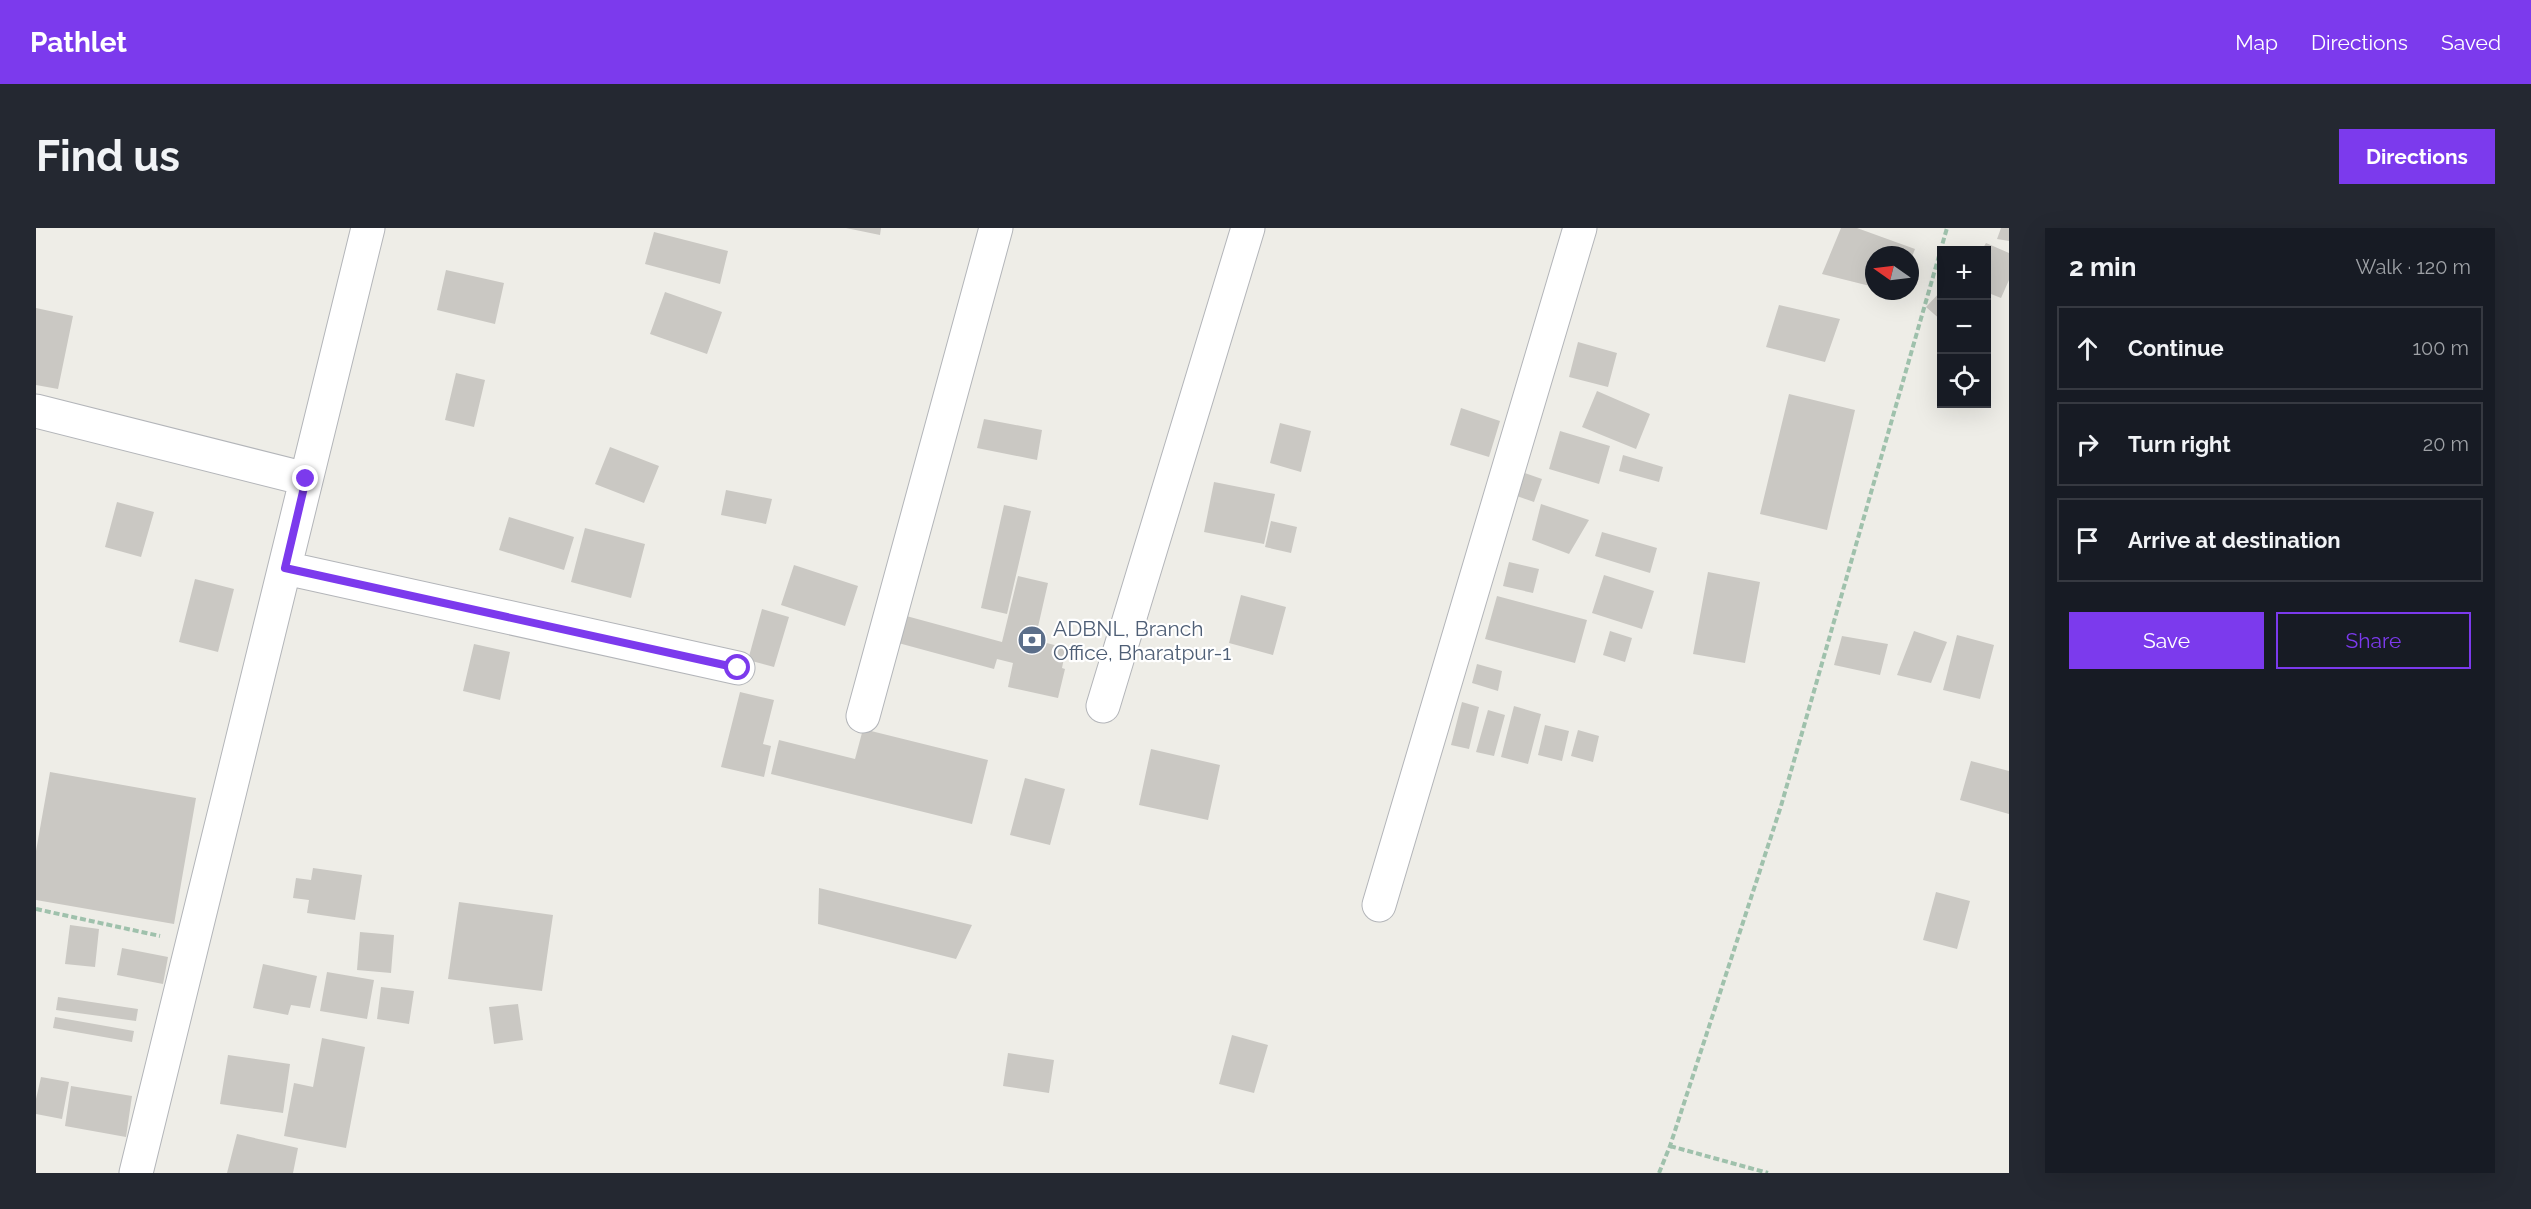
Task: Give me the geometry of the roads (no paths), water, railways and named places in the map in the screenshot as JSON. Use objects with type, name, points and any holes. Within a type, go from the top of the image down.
[{"type":"street","points":[[136,1173],[368,228]]},
{"type":"street","points":[[863,716],[996,228]]},
{"type":"street","points":[[1103,706],[1248,228]]},
{"type":"street","points":[[1379,905],[1580,228]]},
{"type":"street","points":[[36,411],[306,479]]},
{"type":"street","points":[[285,568],[738,668]]},
{"type":"place","name":"ADBNL, Branch Office, Bharatpur-1","points":[[1032,640]]}]
